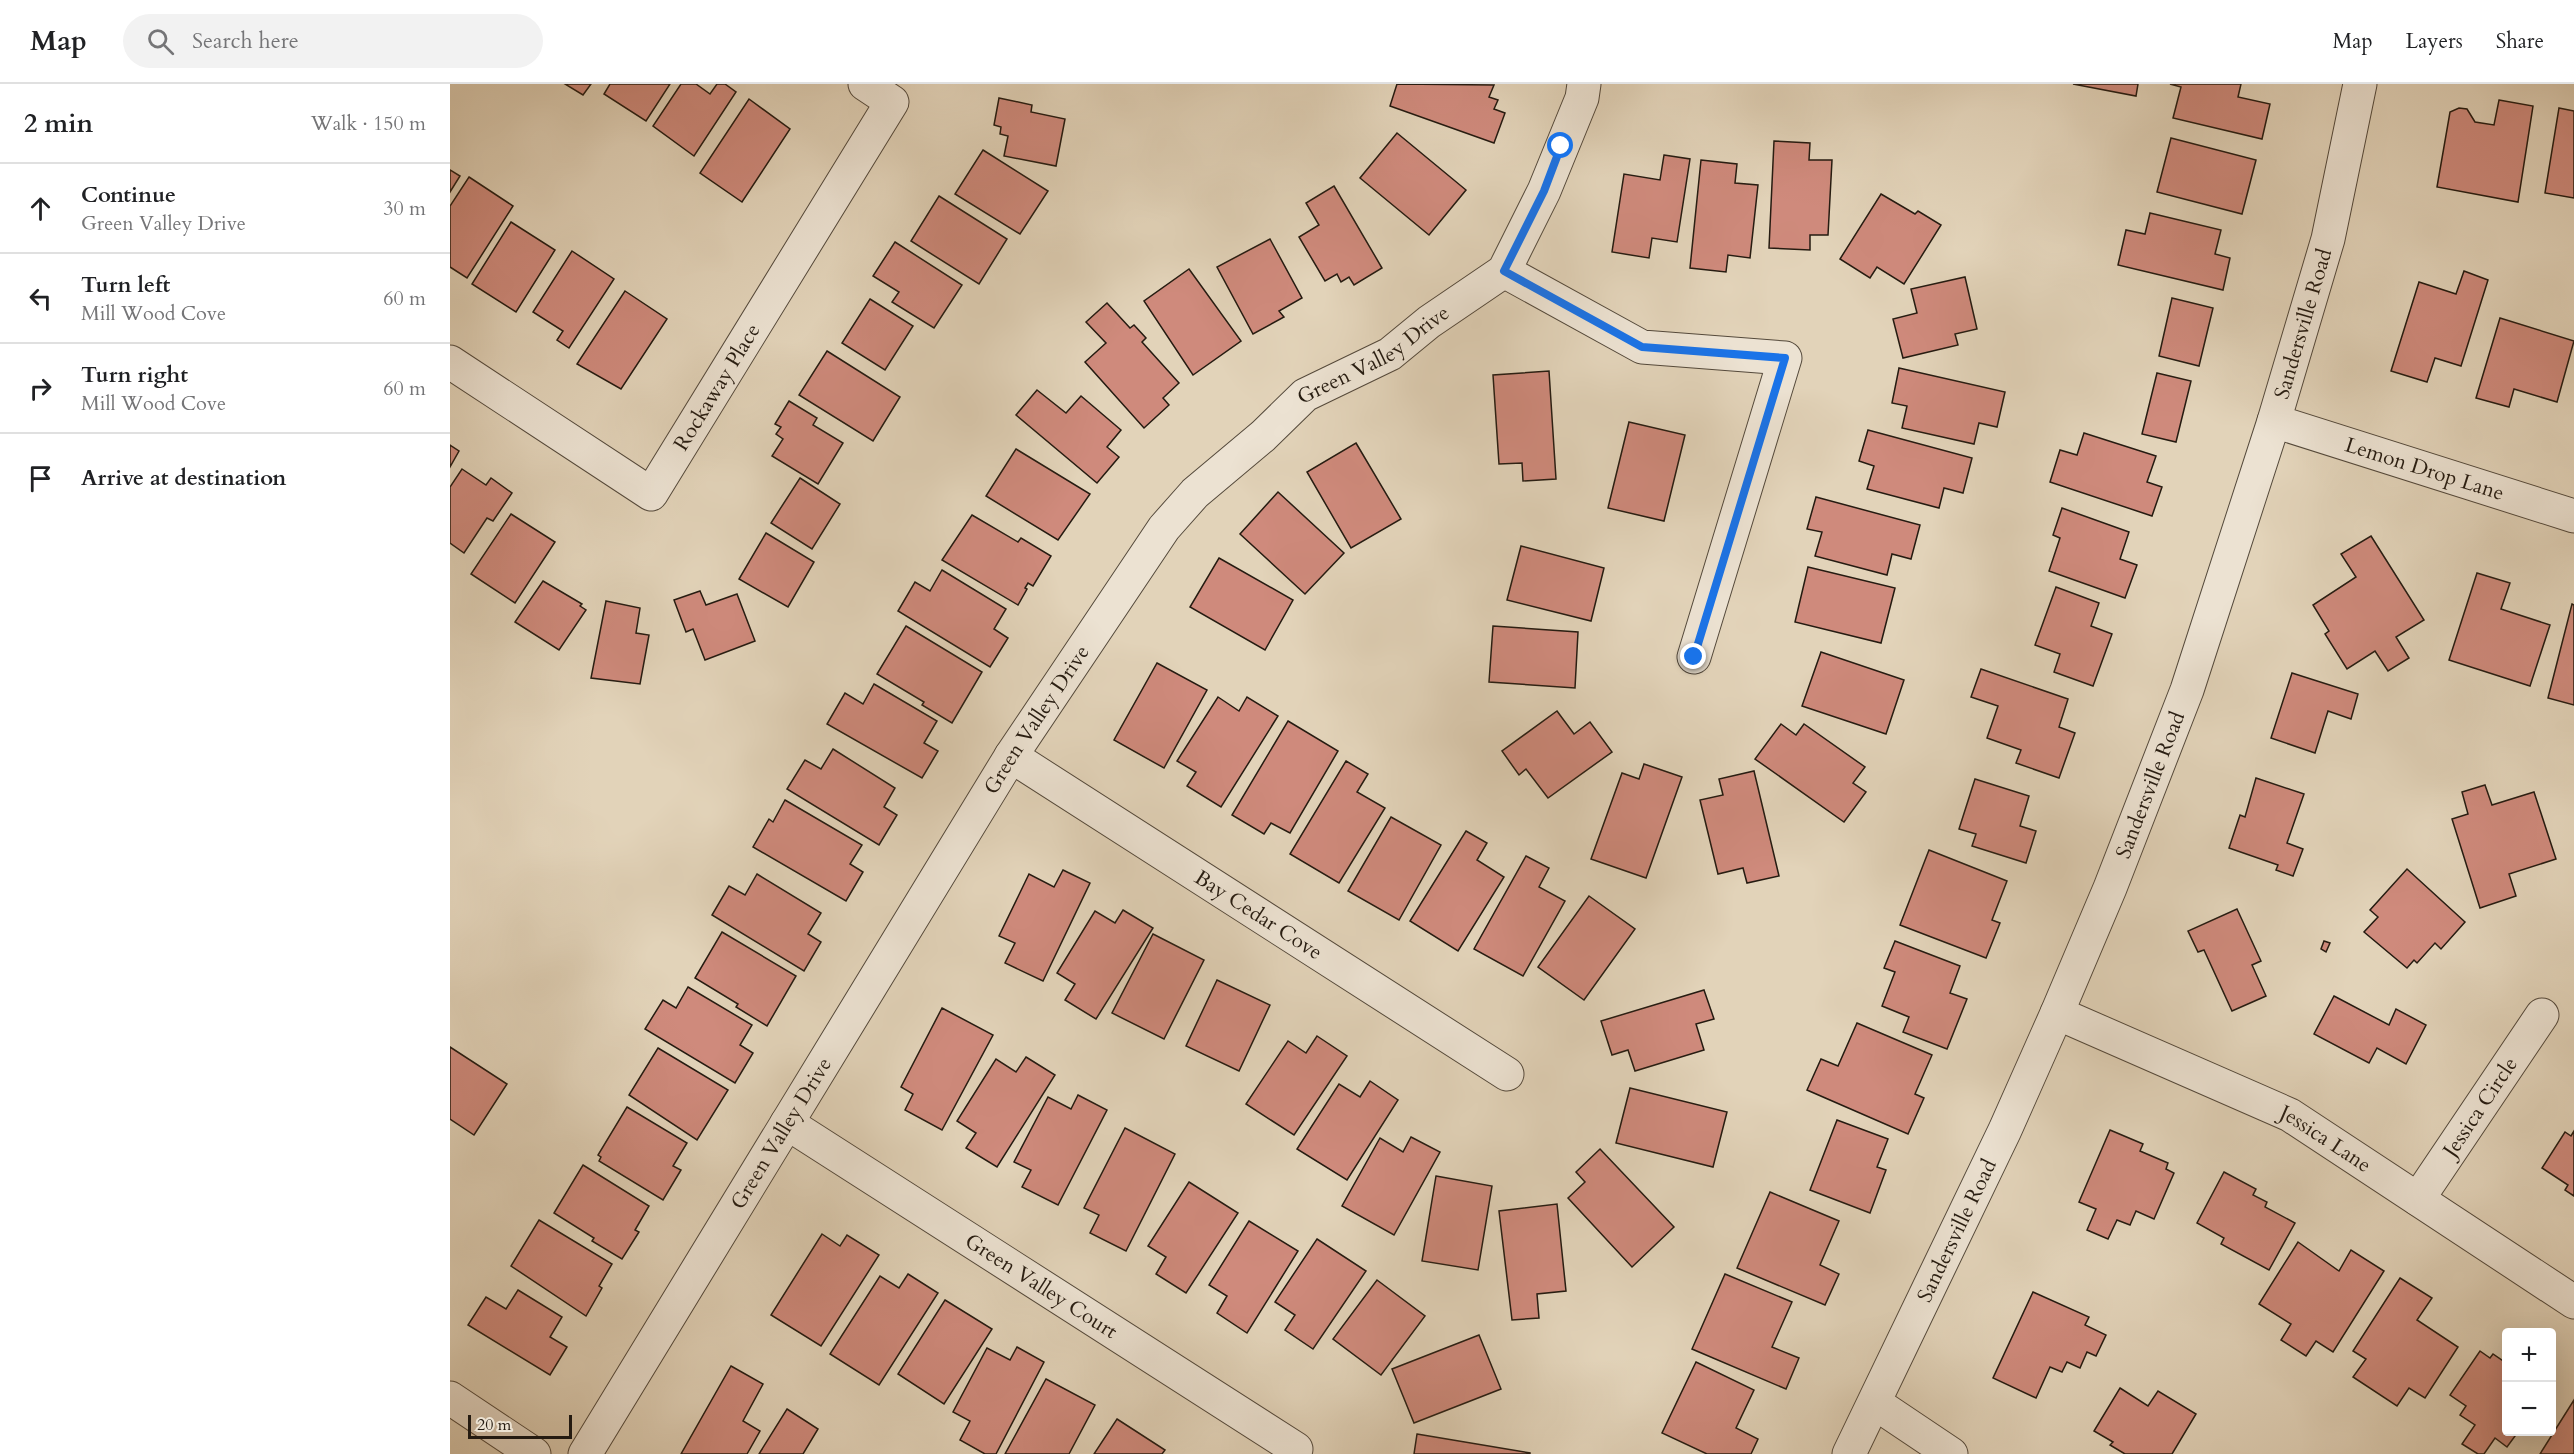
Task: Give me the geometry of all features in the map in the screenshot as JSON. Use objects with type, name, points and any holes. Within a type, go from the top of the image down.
[{"type":"street","name":"Rockaway Place","points":[[450,362],[651,494],[892,102],[865,84]]},
{"type":"street","name":"Green Valley Drive","points":[[585,1454],[1011,756],[1164,528],[1195,493],[1263,436],[1305,395],[1390,354],[1429,322],[1504,271],[1544,191],[1582,98],[1584,84]]},
{"type":"street","name":"Sandersville Road","points":[[1849,1454],[2005,1130],[2057,1013],[2110,888],[2187,690],[2274,421],[2328,239],[2360,84]]},
{"type":"street","points":[[1504,271],[1642,347],[1785,358],[1694,657]]},
{"type":"street","name":"Lemon Drop Lane","points":[[2274,421],[2574,516]]},
{"type":"street","name":"Bay Cedar Cove","points":[[1011,756],[1507,1074]]},
{"type":"street","name":"Jessica Lane","points":[[2057,1013],[2290,1115],[2574,1302]]},
{"type":"street","name":"Jessica Circle","points":[[2418,1199],[2542,1015]]},
{"type":"street","name":"Green Valley Court","points":[[787,1123],[1296,1449]]},
{"type":"street","points":[[450,1398],[534,1454]]},
{"type":"street","points":[[1875,1404],[1951,1454]]},
{"type":"building","points":[[565,84],[591,84],[583,95]]},
{"type":"building","points":[[610,84],[670,84],[646,121],[604,94]]},
{"type":"building","points":[[681,84],[696,84],[710,94],[717,84],[725,84],[736,92],[694,156],[653,126]]},
{"type":"building","points":[[1397,84],[1494,85],[1489,97],[1498,100],[1494,109],[1505,113],[1494,143],[1390,106]]},
{"type":"building","points":[[2073,84],[2138,84],[2136,96]]},
{"type":"building","points":[[2170,84],[2241,84],[2238,97],[2270,104],[2262,139],[2173,118],[2181,87]]},
{"type":"building","points":[[999,98],[1032,105],[1031,112],[1065,119],[1056,166],[1004,156],[1008,136],[1000,134],[1001,127],[994,125]]},
{"type":"building","points":[[749,99],[790,129],[742,202],[700,173]]},
{"type":"building","points":[[2499,100],[2533,106],[2518,202],[2437,187],[2450,112],[2459,108],[2467,109],[2475,122],[2494,125]]},
{"type":"building","points":[[2559,108],[2574,111],[2574,198],[2545,193]]},
{"type":"building","points":[[1397,133],[1466,190],[1429,235],[1360,178]]},
{"type":"building","points":[[2171,138],[2256,160],[2242,214],[2157,192]]},
{"type":"building","points":[[1774,141],[1810,143],[1809,160],[1832,160],[1828,235],[1810,235],[1810,250],[1769,248]]},
{"type":"building","points":[[983,150],[1048,191],[1020,234],[955,194]]},
{"type":"building","points":[[1664,155],[1690,159],[1677,242],[1652,238],[1649,258],[1612,252],[1624,174],[1660,180]]},
{"type":"building","points":[[1701,160],[1737,164],[1735,183],[1758,185],[1750,258],[1728,255],[1726,272],[1690,268]]},
{"type":"building","points":[[450,170],[460,176],[450,192]]},
{"type":"building","points":[[469,177],[513,206],[467,278],[450,267],[450,206]]},
{"type":"building","points":[[1334,186],[1382,268],[1354,285],[1349,277],[1341,282],[1337,274],[1325,281],[1299,237],[1319,225],[1306,203]]},
{"type":"building","points":[[1881,194],[1915,214],[1918,211],[1941,225],[1904,284],[1877,267],[1870,278],[1840,259]]},
{"type":"building","points":[[939,196],[1007,239],[979,284],[911,241]]},
{"type":"building","points":[[2150,213],[2221,230],[2215,254],[2230,258],[2223,290],[2118,265],[2126,230],[2145,234]]},
{"type":"building","points":[[511,222],[555,250],[516,312],[472,284]]},
{"type":"building","points":[[1270,239],[1302,298],[1279,311],[1284,317],[1253,334],[1217,267]]},
{"type":"building","points":[[895,242],[962,285],[934,328],[892,302],[899,292],[873,276]]},
{"type":"building","points":[[572,251],[614,279],[569,348],[557,340],[563,331],[533,312]]},
{"type":"building","points":[[1189,269],[1241,341],[1193,375],[1144,301]]},
{"type":"building","points":[[2464,271],[2488,280],[2461,366],[2435,358],[2427,382],[2391,371],[2419,282],[2456,294]]},
{"type":"building","points":[[1965,277],[1977,329],[1955,334],[1958,345],[1903,358],[1893,319],[1917,313],[1911,289]]},
{"type":"building","points":[[625,291],[667,319],[621,389],[577,364]]},
{"type":"building","points":[[2172,298],[2213,308],[2199,366],[2159,356]]},
{"type":"building","points":[[870,299],[913,326],[885,370],[842,343]]},
{"type":"building","points":[[1107,303],[1130,328],[1134,325],[1146,338],[1142,342],[1179,383],[1163,398],[1169,405],[1144,428],[1085,362],[1106,343],[1086,322]]},
{"type":"building","points":[[2500,318],[2574,341],[2557,402],[2514,389],[2509,407],[2476,398]]},
{"type":"building","points":[[827,351],[900,397],[873,441],[799,395]]},
{"type":"building","points":[[1899,368],[2005,392],[1997,427],[1979,423],[1974,444],[1902,428],[1907,406],[1892,403]]},
{"type":"building","points":[[1549,371],[1556,479],[1523,481],[1522,463],[1499,464],[1493,375]]},
{"type":"building","points":[[2157,373],[2191,381],[2176,442],[2142,434]]},
{"type":"building","points":[[1037,390],[1066,413],[1081,396],[1121,430],[1107,447],[1119,457],[1097,483],[1016,415]]},
{"type":"building","points":[[789,401],[817,418],[813,425],[843,443],[818,484],[772,456],[783,439],[776,434],[781,427],[775,424]]},
{"type":"building","points":[[1629,422],[1685,435],[1664,521],[1608,508]]},
{"type":"building","points":[[1868,430],[1972,458],[1963,493],[1944,488],[1939,508],[1867,489],[1874,466],[1859,461]]},
{"type":"building","points":[[2084,433],[2156,456],[2147,482],[2162,487],[2152,516],[2050,482],[2060,450],[2077,455]]},
{"type":"building","points":[[1356,443],[1401,519],[1351,548],[1307,472]]},
{"type":"building","points":[[450,445],[459,451],[450,467]]},
{"type":"building","points":[[1016,449],[1090,494],[1058,540],[986,496]]},
{"type":"building","points":[[462,469],[486,485],[491,478],[512,493],[493,521],[487,518],[464,553],[450,543],[450,487]]},
{"type":"building","points":[[800,478],[840,504],[812,549],[771,523]]},
{"type":"building","points":[[1278,492],[1344,553],[1305,594],[1240,534]]},
{"type":"building","points":[[1816,497],[1920,525],[1911,559],[1892,554],[1887,575],[1815,556],[1822,532],[1807,529]]},
{"type":"building","points":[[2062,508],[2129,532],[2120,559],[2137,565],[2125,598],[2049,571],[2060,538],[2053,535]]},
{"type":"building","points":[[511,514],[555,542],[515,603],[471,574]]},
{"type":"building","points":[[972,515],[1018,542],[1021,538],[1051,556],[1033,586],[1028,583],[1018,605],[942,560]]},
{"type":"building","points":[[766,533],[814,562],[788,607],[739,579]]},
{"type":"building","points":[[2371,536],[2424,620],[2396,637],[2409,658],[2388,671],[2375,651],[2347,669],[2325,634],[2329,631],[2313,605],[2356,577],[2341,554]]},
{"type":"building","points":[[1521,546],[1604,568],[1591,621],[1507,600]]},
{"type":"building","points":[[1219,558],[1293,600],[1265,650],[1190,607]]},
{"type":"building","points":[[1808,567],[1895,588],[1881,643],[1795,622]]},
{"type":"building","points":[[942,570],[1006,609],[994,629],[1008,638],[990,667],[898,611],[915,582],[930,591]]},
{"type":"building","points":[[2477,573],[2510,583],[2501,609],[2550,625],[2530,686],[2449,660]]},
{"type":"building","points":[[543,581],[582,604],[580,606],[586,610],[559,650],[515,622]]},
{"type":"building","points":[[2056,587],[2099,603],[2091,626],[2112,634],[2093,686],[2054,672],[2060,654],[2035,645]]},
{"type":"building","points":[[700,591],[706,605],[737,594],[755,641],[705,660],[693,629],[686,632],[674,600]]},
{"type":"building","points":[[606,601],[640,608],[636,633],[649,635],[640,684],[591,678]]},
{"type":"building","points":[[2572,604],[2574,605],[2574,705],[2548,698]]},
{"type":"building","points":[[906,626],[982,672],[952,723],[922,705],[924,702],[877,674]]},
{"type":"building","points":[[1493,626],[1578,632],[1575,688],[1489,682]]},
{"type":"building","points":[[1821,652],[1904,680],[1886,734],[1802,706]]},
{"type":"building","points":[[1157,663],[1207,690],[1164,768],[1114,740]]},
{"type":"building","points":[[1981,669],[2068,699],[2059,727],[2075,733],[2059,778],[2016,763],[2021,750],[1987,738],[1998,706],[1971,697]]},
{"type":"building","points":[[2292,673],[2358,694],[2351,719],[2328,711],[2315,753],[2271,738]]},
{"type":"building","points":[[874,684],[937,721],[924,743],[938,751],[922,778],[827,724],[845,693],[863,704]]},
{"type":"building","points":[[1218,697],[1239,711],[1247,697],[1278,716],[1221,807],[1187,786],[1196,772],[1177,761]]},
{"type":"building","points":[[1557,711],[1574,734],[1590,722],[1612,752],[1548,798],[1526,769],[1519,775],[1502,751]]},
{"type":"building","points":[[1288,721],[1338,751],[1290,833],[1271,823],[1264,834],[1232,815]]},
{"type":"building","points":[[1781,724],[1796,735],[1804,724],[1865,767],[1853,783],[1866,792],[1844,822],[1755,759]]},
{"type":"building","points":[[833,749],[895,788],[884,807],[897,815],[879,845],[787,789],[805,760],[821,769]]},
{"type":"building","points":[[1346,761],[1368,774],[1357,792],[1385,808],[1339,883],[1290,854]]},
{"type":"building","points":[[1644,764],[1682,777],[1646,878],[1591,859],[1622,773],[1639,779]]},
{"type":"building","points":[[1754,771],[1779,876],[1747,883],[1743,868],[1718,874],[1700,800],[1723,795],[1719,779]]},
{"type":"building","points":[[2256,778],[2304,794],[2287,843],[2303,849],[2293,876],[2276,870],[2278,865],[2229,848],[2240,815],[2245,817]]},
{"type":"building","points":[[1975,779],[2029,796],[2020,826],[2036,831],[2026,863],[1972,846],[1976,834],[1959,829]]},
{"type":"building","points":[[2485,785],[2492,805],[2534,792],[2556,859],[2509,874],[2516,896],[2480,908],[2452,819],[2468,814],[2462,792]]},
{"type":"building","points":[[785,800],[862,845],[850,864],[863,872],[846,901],[753,847],[769,819],[773,822]]},
{"type":"building","points":[[1391,817],[1441,845],[1399,920],[1348,891]]},
{"type":"building","points":[[1466,831],[1487,843],[1477,860],[1504,877],[1458,951],[1410,921]]},
{"type":"building","points":[[1929,850],[2007,881],[1992,920],[2000,923],[1986,958],[1900,925]]},
{"type":"building","points":[[1526,856],[1549,868],[1539,887],[1565,901],[1523,976],[1474,949]]},
{"type":"building","points":[[2407,869],[2465,922],[2441,949],[2435,943],[2417,963],[2414,960],[2407,968],[2364,932],[2378,917],[2370,910]]},
{"type":"building","points":[[1063,870],[1090,883],[1043,981],[1005,963],[1015,943],[999,936],[1029,874],[1054,887]]},
{"type":"building","points":[[757,874],[821,913],[808,934],[821,942],[804,971],[712,915],[729,886],[745,895]]},
{"type":"building","points":[[1589,896],[1635,929],[1584,1000],[1538,967]]},
{"type":"building","points":[[2237,909],[2261,961],[2252,965],[2266,996],[2232,1011],[2204,950],[2198,952],[2188,931]]},
{"type":"building","points":[[1123,910],[1153,928],[1096,1019],[1065,1000],[1075,984],[1057,973],[1095,911],[1115,923]]},
{"type":"building","points":[[722,932],[796,976],[767,1026],[736,1007],[738,1004],[695,978]]},
{"type":"building","points":[[1153,934],[1204,960],[1164,1039],[1112,1013]]},
{"type":"building","points":[[1895,941],[1960,966],[1950,993],[1967,999],[1947,1049],[1903,1032],[1909,1017],[1882,1006],[1895,972],[1884,968]]},
{"type":"building","points":[[2324,941],[2330,943],[2326,952],[2321,949]]},
{"type":"building","points":[[1217,980],[1270,1005],[1239,1071],[1186,1046]]},
{"type":"building","points":[[688,987],[752,1025],[740,1045],[753,1053],[735,1083],[645,1029],[663,1000],[676,1008]]},
{"type":"building","points":[[1704,990],[1714,1019],[1696,1024],[1704,1050],[1635,1071],[1628,1050],[1612,1055],[1601,1021]]},
{"type":"building","points":[[2334,996],[2389,1025],[2396,1009],[2426,1025],[2406,1064],[2377,1048],[2369,1063],[2314,1034]]},
{"type":"building","points":[[942,1008],[993,1035],[942,1130],[905,1110],[913,1094],[901,1087]]},
{"type":"building","points":[[1857,1023],[1932,1055],[1915,1094],[1924,1098],[1908,1134],[1807,1090],[1821,1059],[1838,1066]]},
{"type":"building","points":[[1317,1036],[1347,1056],[1294,1135],[1246,1104],[1288,1041],[1306,1053]]},
{"type":"building","points":[[450,1047],[507,1084],[474,1135],[450,1119]]},
{"type":"building","points":[[658,1048],[728,1090],[697,1140],[629,1095]]},
{"type":"building","points":[[1026,1057],[1055,1075],[997,1167],[966,1148],[976,1133],[957,1121],[996,1059],[1016,1072]]},
{"type":"building","points":[[1370,1081],[1398,1100],[1347,1180],[1297,1149],[1339,1084],[1360,1097]]},
{"type":"building","points":[[1630,1088],[1727,1112],[1713,1167],[1616,1143]]},
{"type":"building","points":[[1078,1095],[1107,1110],[1058,1205],[1022,1187],[1031,1170],[1014,1162],[1048,1097],[1071,1109]]},
{"type":"building","points":[[627,1107],[687,1143],[673,1166],[681,1170],[663,1200],[599,1161],[601,1157],[598,1155]]},
{"type":"building","points":[[1837,1120],[1888,1139],[1877,1167],[1886,1170],[1870,1213],[1810,1190]]},
{"type":"building","points":[[1125,1128],[1175,1154],[1126,1251],[1090,1233],[1099,1215],[1084,1208]]},
{"type":"building","points":[[2110,1130],[2143,1144],[2140,1151],[2168,1163],[2166,1169],[2174,1173],[2154,1219],[2136,1211],[2130,1225],[2117,1220],[2108,1239],[2087,1230],[2096,1209],[2079,1202]]},
{"type":"building","points":[[2574,1131],[2574,1196],[2565,1190],[2568,1185],[2542,1168],[2565,1132],[2571,1136]]},
{"type":"building","points":[[1411,1137],[1440,1152],[1394,1235],[1342,1206],[1380,1138],[1403,1152]]},
{"type":"building","points":[[1600,1149],[1674,1227],[1632,1267],[1568,1198],[1585,1182],[1576,1172]]},
{"type":"building","points":[[583,1165],[649,1206],[635,1230],[639,1232],[622,1259],[592,1241],[594,1238],[554,1213]]},
{"type":"building","points":[[2224,1172],[2256,1189],[2253,1195],[2267,1202],[2265,1207],[2295,1223],[2269,1270],[2221,1244],[2224,1238],[2197,1223]]},
{"type":"building","points":[[1436,1176],[1492,1186],[1478,1270],[1422,1261]]},
{"type":"building","points":[[1189,1182],[1238,1213],[1186,1293],[1156,1274],[1166,1257],[1148,1246]]},
{"type":"building","points":[[1770,1192],[1839,1221],[1820,1265],[1839,1274],[1825,1305],[1737,1268]]},
{"type":"building","points":[[1557,1204],[1566,1291],[1537,1294],[1539,1318],[1512,1320],[1499,1211]]},
{"type":"building","points":[[539,1220],[612,1264],[586,1316],[511,1266]]},
{"type":"building","points":[[1249,1221],[1298,1251],[1247,1333],[1217,1313],[1227,1296],[1209,1285]]},
{"type":"building","points":[[822,1234],[840,1246],[847,1235],[879,1255],[821,1346],[771,1315]]},
{"type":"building","points":[[1317,1239],[1366,1271],[1313,1349],[1285,1330],[1295,1315],[1275,1302]]},
{"type":"building","points":[[2298,1242],[2339,1271],[2351,1250],[2384,1271],[2333,1352],[2316,1341],[2306,1356],[2281,1340],[2291,1324],[2259,1304]]},
{"type":"building","points":[[908,1274],[938,1293],[879,1385],[830,1354],[880,1276],[899,1288]]},
{"type":"building","points":[[1725,1274],[1792,1302],[1772,1347],[1799,1358],[1786,1389],[1692,1349]]},
{"type":"building","points":[[2400,1278],[2432,1298],[2417,1320],[2458,1347],[2425,1398],[2409,1388],[2397,1406],[2353,1377],[2366,1359],[2353,1351]]},
{"type":"building","points":[[1377,1280],[1425,1316],[1381,1375],[1333,1339]]},
{"type":"building","points":[[518,1290],[562,1317],[550,1337],[567,1347],[550,1375],[468,1325],[486,1297],[506,1309]]},
{"type":"building","points":[[2033,1292],[2089,1317],[2085,1325],[2106,1335],[2096,1356],[2087,1352],[2080,1368],[2067,1362],[2062,1372],[2050,1367],[2036,1398],[1993,1378]]},
{"type":"building","points":[[945,1300],[992,1329],[944,1404],[898,1374]]},
{"type":"building","points":[[1479,1335],[1501,1389],[1414,1423],[1392,1369]]},
{"type":"building","points":[[1017,1347],[1044,1362],[996,1454],[985,1454],[960,1440],[970,1421],[953,1412],[987,1348],[1010,1360]]},
{"type":"building","points":[[2480,1351],[2490,1358],[2493,1354],[2502,1360],[2502,1436],[2515,1436],[2507,1447],[2495,1438],[2484,1454],[2478,1454],[2462,1444],[2475,1425],[2460,1415],[2466,1406],[2450,1395]]},
{"type":"building","points":[[1696,1362],[1754,1390],[1736,1428],[1758,1439],[1751,1454],[1707,1454],[1662,1433]]},
{"type":"building","points":[[731,1366],[763,1384],[743,1421],[760,1431],[747,1454],[681,1454]]},
{"type":"building","points":[[1046,1379],[1095,1405],[1069,1454],[1005,1454]]},
{"type":"building","points":[[2120,1388],[2148,1406],[2158,1391],[2196,1414],[2172,1454],[2125,1454],[2110,1445],[2113,1442],[2094,1431]]},
{"type":"building","points":[[2574,1400],[2574,1454],[2540,1454],[2551,1436],[2556,1436],[2556,1429]]},
{"type":"building","points":[[787,1409],[818,1429],[803,1454],[759,1454]]},
{"type":"building","points":[[1117,1419],[1165,1450],[1162,1454],[1094,1454]]},
{"type":"building","points":[[1417,1434],[1530,1453],[1530,1454],[1414,1454]]},
{"type":"route","points":[[1561,146],[1544,191],[1504,271],[1642,347],[1785,358],[1694,657]]}]
